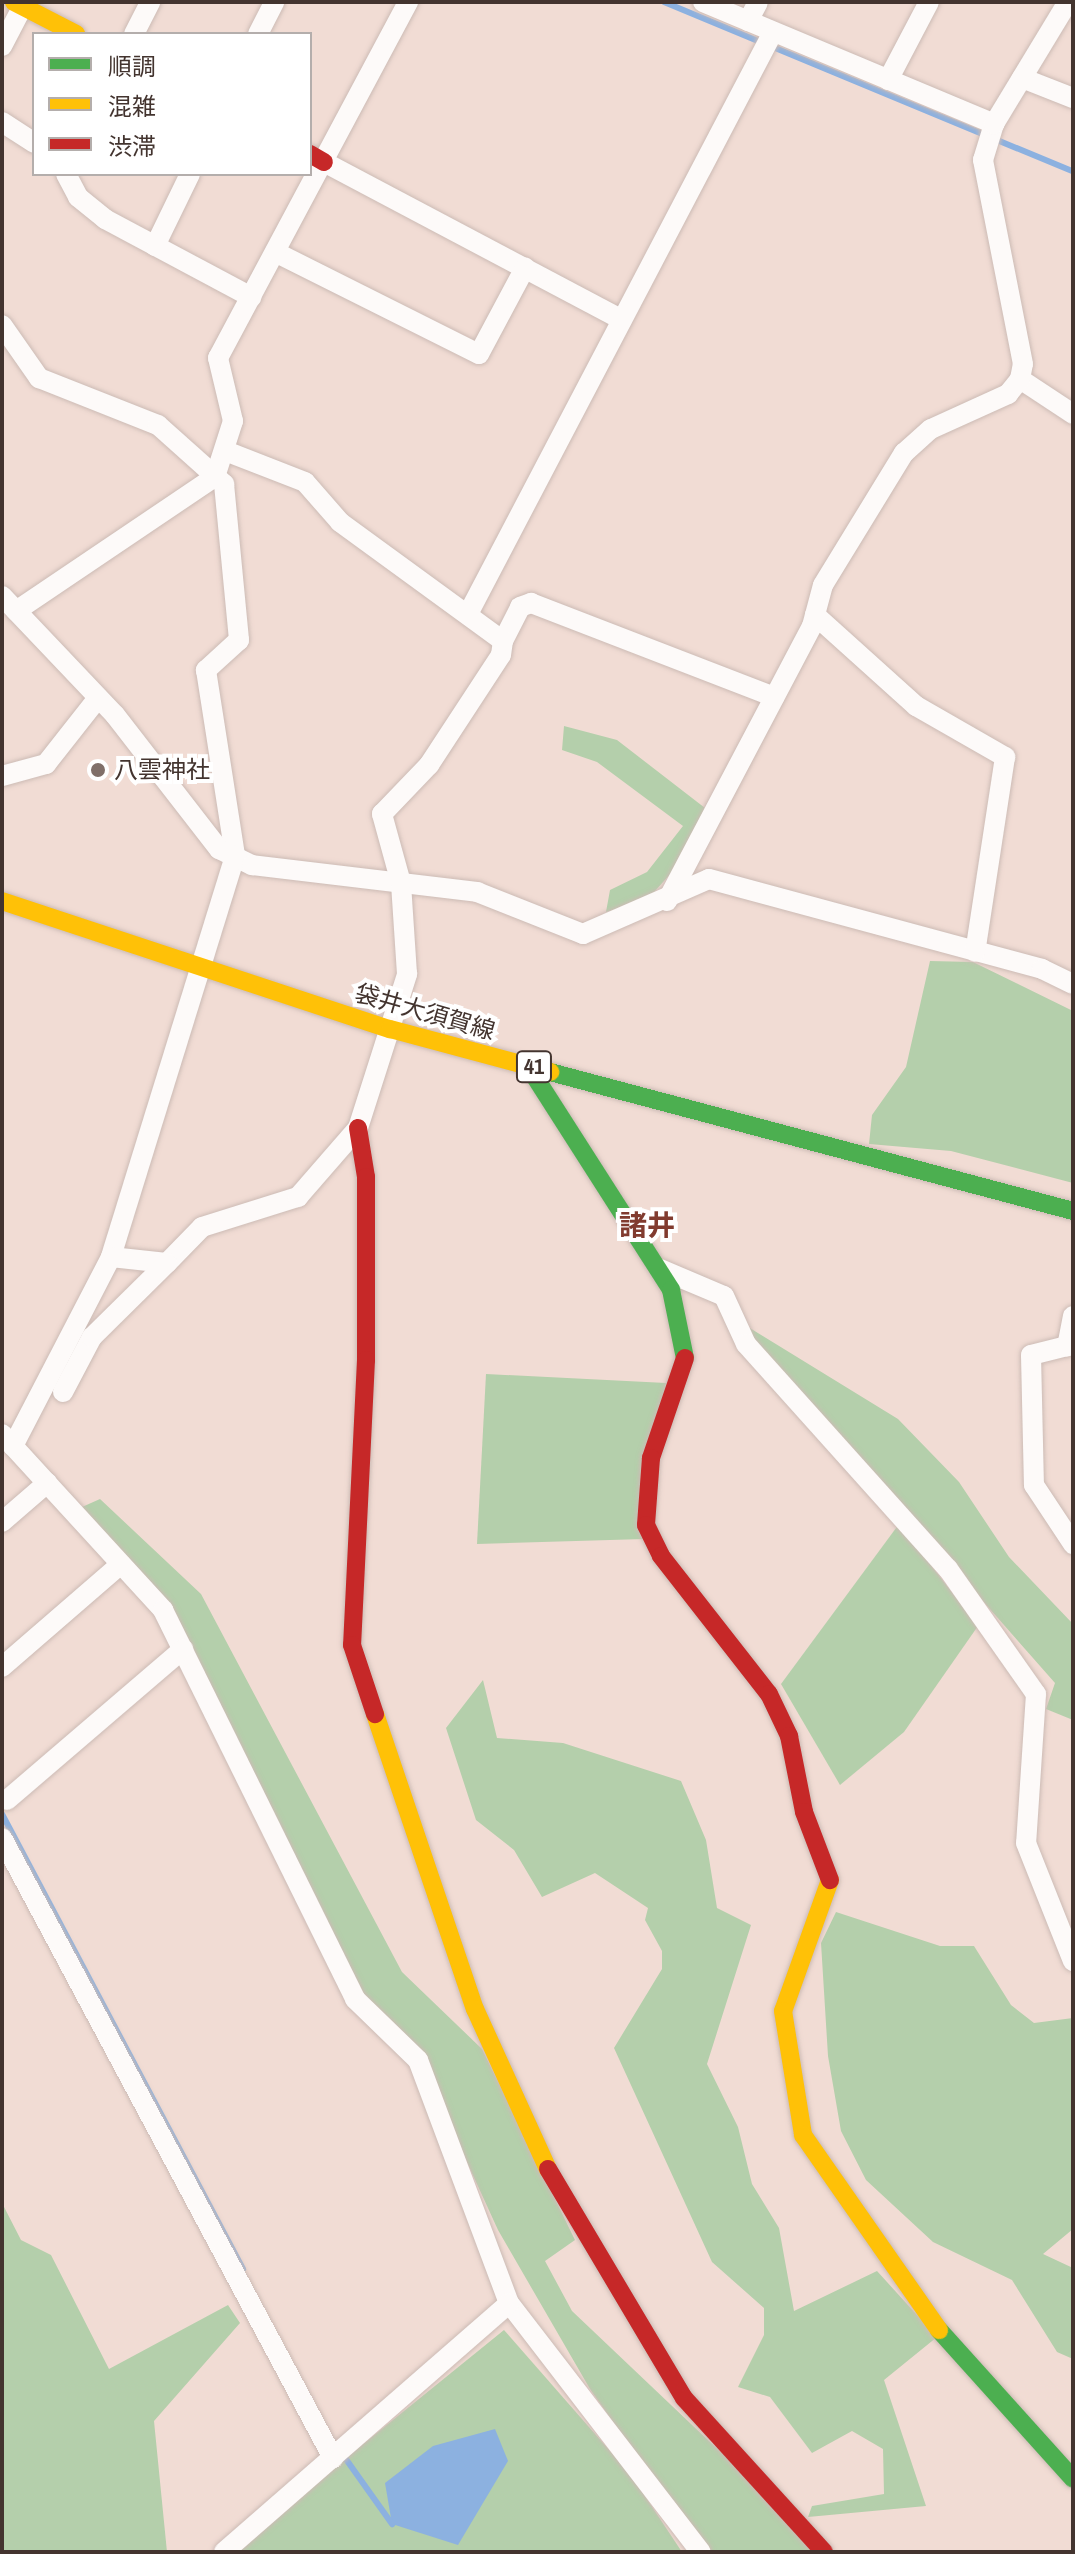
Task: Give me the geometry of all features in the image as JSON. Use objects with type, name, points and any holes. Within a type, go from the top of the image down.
[{"type":"street","points":[[135,32],[150,2]]},
{"type":"street","points":[[259,32],[274,2]]},
{"type":"street","points":[[408,2],[317,158],[622,320]]},
{"type":"street","points":[[703,2],[753,11],[773,32],[994,126]]},
{"type":"street","points":[[888,80],[929,2]]},
{"type":"street","points":[[1068,2],[994,126],[983,160],[1020,379],[1073,414]]},
{"type":"street","points":[[2,46],[20,4],[72,32]]},
{"type":"street","points":[[468,614],[773,32]]},
{"type":"street","points":[[1022,78],[1073,98]]},
{"type":"street","points":[[2,122],[32,142]]},
{"type":"street","points":[[67,176],[78,197],[105,219],[251,297]]},
{"type":"street","points":[[155,246],[189,176]]},
{"type":"street","points":[[309,176],[275,252],[218,358],[233,421],[228,452],[215,477],[9,603],[98,698],[219,849],[252,865],[477,892],[583,934],[667,901],[709,879],[975,952],[1073,984]]},
{"type":"street","points":[[275,252],[479,354],[525,268]]},
{"type":"street","points":[[2,325],[39,378],[158,425],[224,484],[239,640],[206,670],[235,856],[111,1257],[8,1440],[163,1610],[355,1999],[418,2060],[509,2303],[701,2552]]},
{"type":"street","points":[[667,901],[775,697],[815,615],[823,585],[904,453],[931,429],[1008,394],[1020,379]]},
{"type":"street","points":[[228,452],[305,482],[340,522],[503,641]]},
{"type":"street","points":[[63,1392],[92,1337],[202,1227],[315,1186],[358,1128],[407,974],[401,883],[382,814],[429,765],[486,685],[520,607],[531,603],[775,697]]},
{"type":"street","points":[[815,615],[916,706],[1005,757],[975,952]]},
{"type":"street","points":[[2,776],[46,764],[98,698]]},
{"type":"street","name":"袋井大須賀線","points":[[2,901],[390,1029],[1073,1211]]},
{"type":"street","points":[[528,1066],[660,1269],[687,1367],[651,1458],[646,1525],[661,1556],[769,1694],[789,1736],[804,1812],[832,1875],[783,2011],[803,2135],[909,2297],[1073,2479]]},
{"type":"street","points":[[358,1128],[366,1177],[366,1360],[352,1645],[475,2009],[535,2148],[684,2398],[824,2552]]},
{"type":"street","points":[[111,1257],[167,1263]]},
{"type":"street","points":[[660,1269],[724,1296],[746,1344],[948,1569],[1036,1694],[1026,1843],[1073,1961]]},
{"type":"street","points":[[1073,1316],[1070,1346],[1031,1355],[1034,1485],[1073,1544]]},
{"type":"street","points":[[2,1522],[47,1483]]},
{"type":"street","points":[[2,1667],[121,1564]]},
{"type":"street","points":[[7,1800],[183,1649]]},
{"type":"street","points":[[2,1838],[333,2458]]},
{"type":"street","points":[[224,2552],[509,2303]]},
{"type":"green space","points":[[564,726],[617,740],[705,808],[698,843],[647,900],[606,912],[610,890],[647,872],[683,826],[597,762],[562,750]]},
{"type":"green space","points":[[930,961],[973,962],[1073,1011],[1073,1183],[951,1151],[869,1144],[872,1115],[906,1067]]},
{"type":"green space","points":[[735,1319],[898,1419],[959,1482],[1009,1557],[1073,1624],[1073,1720],[1046,1709],[1055,1683]]},
{"type":"green space","points":[[486,1374],[666,1383],[644,1539],[477,1544]]},
{"type":"green space","points":[[100,1499],[201,1594],[402,1972],[482,2049],[575,2240],[545,2261],[572,2311],[768,2497],[814,2552],[704,2552],[590,2389],[498,2230],[428,2077],[351,1990],[163,1610],[73,1511]]},
{"type":"green space","points":[[899,1524],[978,1626],[904,1732],[840,1785],[781,1684]]},
{"type":"green space","points":[[483,1680],[497,1738],[563,1743],[681,1781],[706,1840],[717,1908],[751,1925],[707,2064],[738,2127],[752,2184],[779,2228],[794,2311],[877,2271],[937,2337],[884,2380],[926,2506],[808,2517],[812,2506],[884,2494],[883,2449],[852,2431],[812,2453],[770,2397],[738,2387],[764,2335],[764,2308],[712,2262],[614,2048],[662,1969],[662,1951],[645,1920],[648,1908],[595,1873],[542,1897],[514,1850],[476,1820],[446,1728]]},
{"type":"green space","points":[[836,1912],[940,1946],[974,1946],[1011,2005],[1034,2023],[1073,2018],[1073,2229],[1043,2254],[1073,2268],[1073,2359],[1057,2352],[1012,2280],[933,2242],[866,2180],[841,2131],[828,2056],[821,1943]]},
{"type":"green space","points":[[2,2203],[21,2240],[51,2255],[109,2369],[228,2305],[240,2323],[154,2421],[167,2552],[2,2552]]},
{"type":"green space","points":[[504,2330],[631,2475],[682,2552],[230,2552]]},
{"type":"water","points":[[495,2429],[508,2461],[458,2545],[392,2524],[385,2483],[433,2446]]},
{"type":"waterway","points":[[664,2],[1073,171]]},
{"type":"waterway","points":[[2,1814],[243,2269]]},
{"type":"waterway","points":[[343,2455],[392,2524]]},
{"type":"traffic: fast","points":[[528,1066],[671,1290],[685,1358]]},
{"type":"traffic: fast","points":[[550,1072],[1073,1211]]},
{"type":"traffic: fast","points":[[939,2330],[1073,2479]]},
{"type":"traffic: slow","points":[[14,2],[72,32]]},
{"type":"traffic: slow","points":[[2,901],[390,1029],[550,1072]]},
{"type":"traffic: slow","points":[[375,1714],[475,2009],[548,2169]]},
{"type":"traffic: slow","points":[[830,1880],[783,2011],[803,2135],[939,2330]]},
{"type":"traffic: jam","points":[[312,155],[324,162]]},
{"type":"traffic: jam","points":[[358,1128],[366,1177],[366,1360],[352,1645],[375,1714]]},
{"type":"traffic: jam","points":[[685,1358],[651,1458],[646,1525],[661,1556],[769,1694],[789,1736],[804,1812],[830,1880]]},
{"type":"traffic: jam","points":[[548,2169],[684,2398],[824,2552]]},
{"type":"place","name":"八雲神社","points":[[98,770]]},
{"type":"district","name":"諸井","points":[[647,1225]]}]
